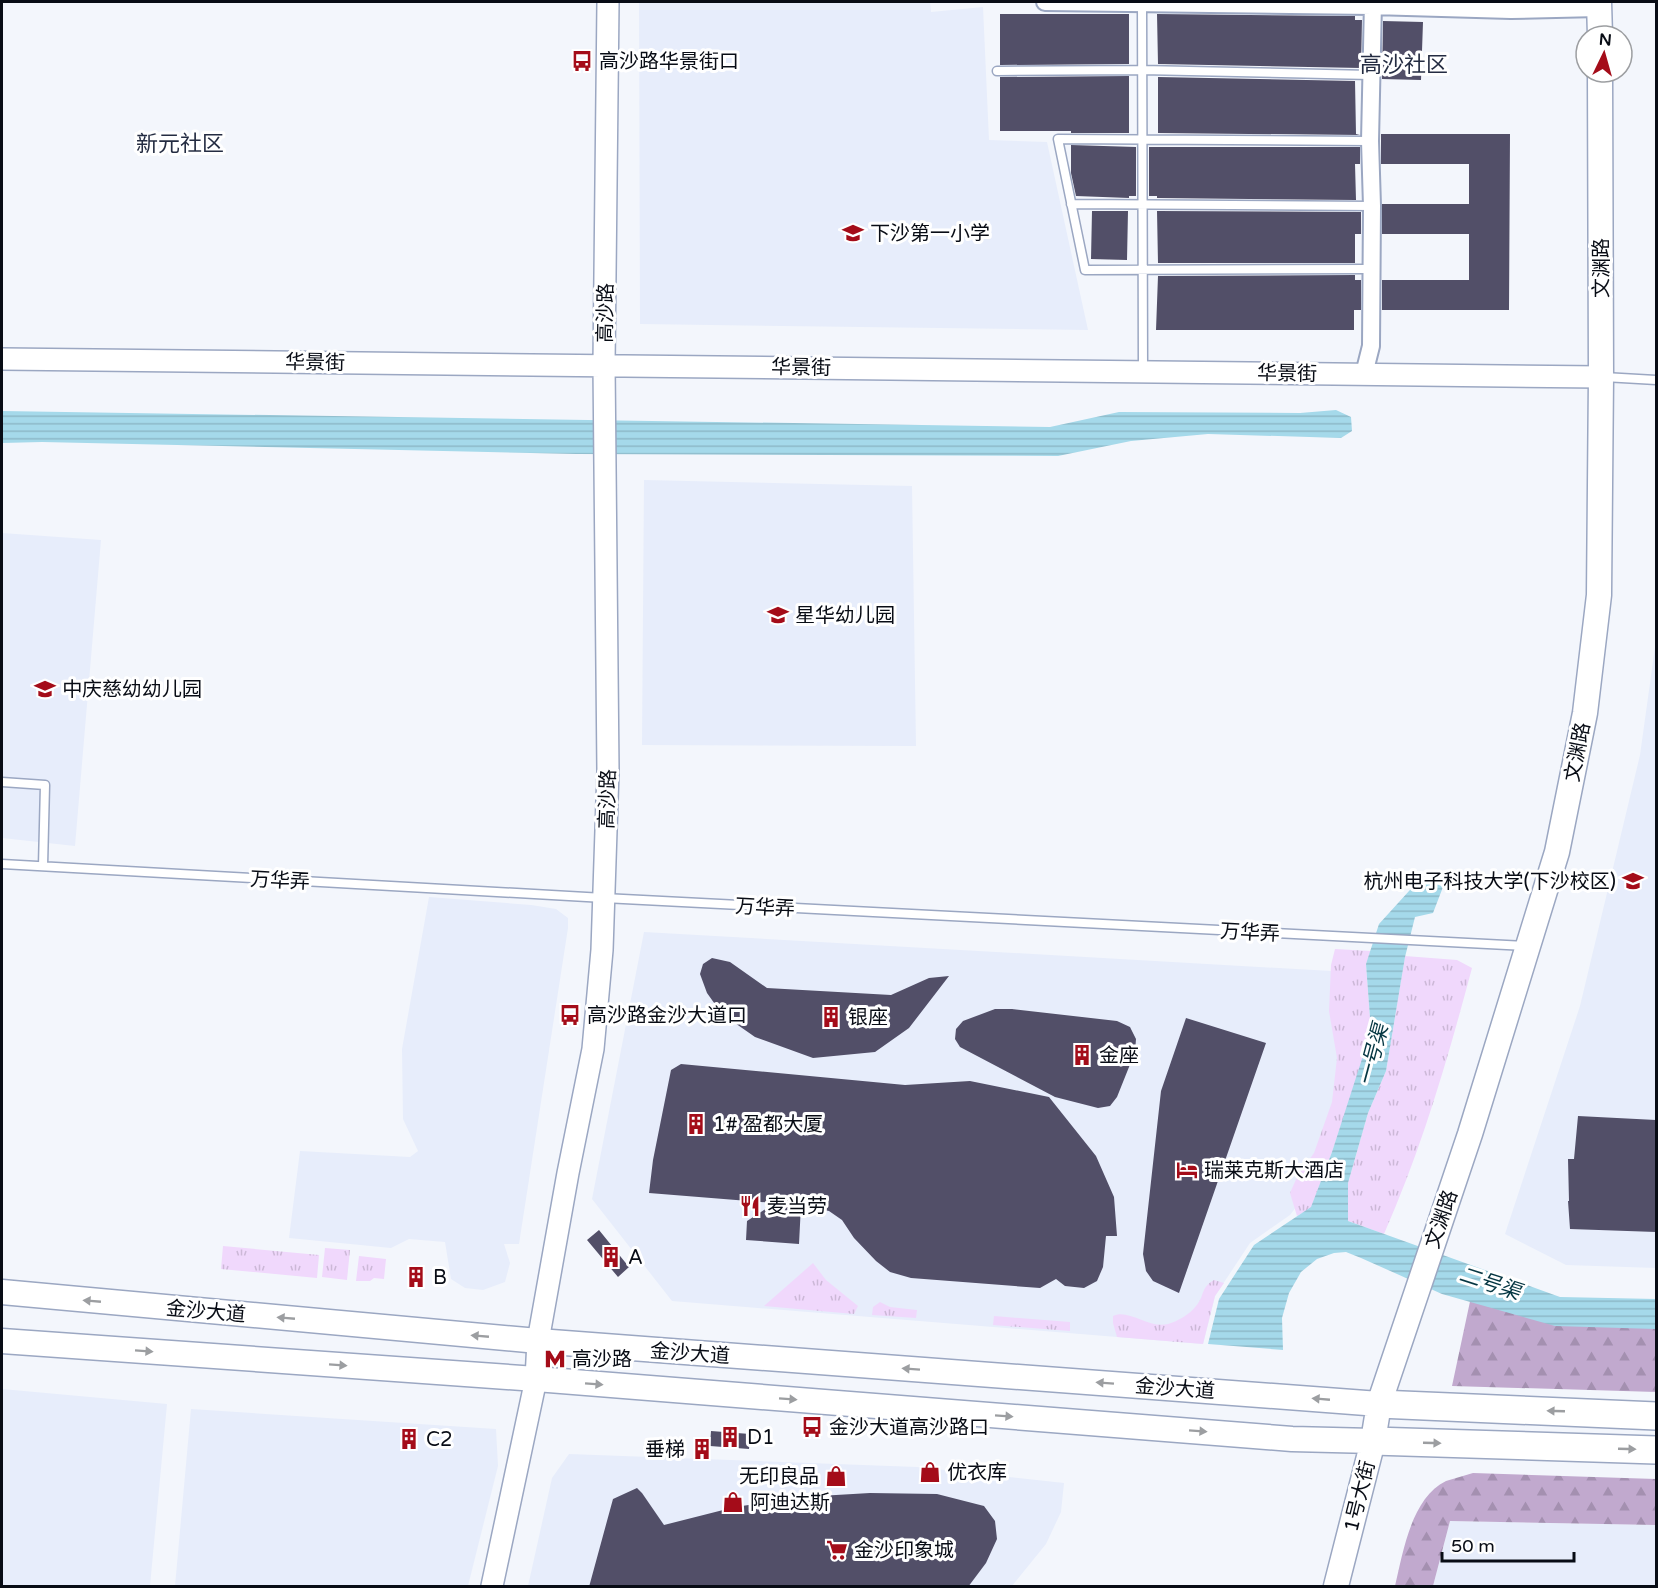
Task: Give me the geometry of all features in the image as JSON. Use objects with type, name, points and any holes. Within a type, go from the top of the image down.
[{"type":"main road","points":[[1599,5],[1600,24]]},
{"type":"main road","name":"文渊路","points":[[1379,1404],[1470,1134],[1557,852],[1585,713],[1599,594],[1600,84]]},
{"type":"main road","name":"金沙大道","points":[[2,1292],[538,1341],[1379,1404]]},
{"type":"main road","name":"金沙大道","points":[[2,1341],[536,1379],[1292,1438],[1373,1441]]},
{"type":"main road","points":[[1379,1404],[1656,1416]]},
{"type":"main road","name":"1号大街","points":[[1336,1587],[1373,1441],[1379,1404]]},
{"type":"main road","points":[[1373,1441],[1656,1450]]},
{"type":"street","name":"高沙路","points":[[492,1587],[536,1379],[538,1341],[593,1049],[602,950],[608,771],[604,365],[608,2]]},
{"type":"street","points":[[1045,2],[1372,4],[1511,10],[1599,5]]},
{"type":"street","points":[[1364,374],[1371,346],[1372,4]]},
{"type":"street","name":"华景街","points":[[2,359],[1601,377]]},
{"type":"lane","points":[[1142,3],[1143,372]]},
{"type":"lane","points":[[997,71],[1142,70],[1371,75]]},
{"type":"lane","points":[[1370,141],[1058,139],[1085,270],[1371,269]]},
{"type":"lane","points":[[1071,204],[1372,206]]},
{"type":"lane","points":[[1601,377],[1656,380]]},
{"type":"lane","points":[[2,782],[45,785],[43,866]]},
{"type":"lane","name":"万华弄","points":[[2,864],[1528,946]]},
{"type":"shaded area","name":"下沙第一小学","points":[[639,2],[930,2],[931,12],[983,7],[989,140],[1047,142],[1088,330],[640,324]]},
{"type":"shaded area","name":"星华幼儿园","points":[[644,480],[912,486],[916,746],[642,745]]},
{"type":"shaded area","name":"中庆慈幼幼儿园","points":[[2,533],[101,540],[75,846],[2,838]]},
{"type":"shaded area","name":"杭州电子科技大学(下沙校区)","points":[[1656,640],[1656,1268],[1566,1265],[1505,1234],[1580,1006],[1640,755]]},
{"type":"shaded area","points":[[429,897],[531,905],[556,909],[568,918],[519,1244],[504,1244],[510,1263],[505,1282],[483,1290],[465,1288],[451,1279],[445,1242],[409,1239],[391,1248],[289,1238],[300,1151],[410,1157],[418,1151],[403,1119],[402,1049]]},
{"type":"shaded area","points":[[644,932],[1349,972],[1359,1021],[1309,1190],[1290,1215],[1250,1243],[1215,1296],[1203,1344],[672,1301],[592,1199]]},
{"type":"shaded area","points":[[2,1389],[167,1404],[150,1586],[2,1586]]},
{"type":"shaded area","points":[[191,1409],[496,1429],[498,1466],[468,1586],[175,1586]]},
{"type":"shaded area","points":[[569,1454],[917,1467],[1064,1483],[1061,1512],[1046,1544],[1012,1586],[528,1586],[552,1478]]},
{"type":"shaded area","points":[[1450,1521],[1656,1525],[1656,1586],[1433,1586]]},
{"type":"green space","points":[[1335,949],[1371,951],[1366,964],[1371,1031],[1362,1064],[1311,1208],[1297,1216],[1290,1193],[1298,1175],[1314,1153],[1332,1102],[1337,1058],[1329,1011],[1331,965]]},
{"type":"green space","points":[[1405,956],[1457,960],[1472,968],[1433,1103],[1398,1202],[1384,1234],[1348,1221],[1348,1183],[1368,1113],[1386,1071]]},
{"type":"green space","points":[[223,1246],[319,1255],[317,1278],[221,1269]]},
{"type":"green space","points":[[325,1248],[350,1250],[347,1280],[322,1277]]},
{"type":"green space","points":[[359,1256],[386,1259],[384,1279],[356,1281]]},
{"type":"green space","points":[[813,1263],[826,1280],[858,1306],[854,1314],[764,1306]]},
{"type":"green space","points":[[1475,1278],[1557,1305],[1656,1316],[1656,1392],[1452,1386]]},
{"type":"green space","points":[[1214,1280],[1224,1283],[1215,1296],[1203,1344],[1117,1337],[1113,1316],[1125,1315],[1161,1325],[1172,1323],[1193,1309],[1207,1286]]},
{"type":"green space","points":[[880,1302],[890,1307],[917,1310],[916,1318],[872,1315],[873,1307]]},
{"type":"green space","points":[[994,1316],[1070,1322],[1070,1331],[993,1325]]},
{"type":"green space","points":[[1473,1473],[1656,1479],[1656,1525],[1450,1521],[1433,1586],[1395,1586],[1410,1528],[1424,1500],[1446,1481]]},
{"type":"water","points":[[1336,410],[1351,417],[1352,431],[1341,438],[1208,434],[1131,441],[1058,456],[576,454],[2,443],[2,411],[1050,427],[1119,412],[1300,413]]},
{"type":"water","points":[[1425,878],[1443,887],[1433,913],[1415,917],[1405,957],[1386,1071],[1368,1113],[1348,1183],[1348,1221],[1560,1297],[1656,1299],[1656,1329],[1555,1326],[1442,1294],[1346,1252],[1334,1253],[1317,1259],[1301,1272],[1289,1293],[1282,1318],[1283,1350],[1208,1344],[1219,1299],[1254,1245],[1311,1207],[1332,1152],[1371,1031],[1366,964],[1379,924],[1419,880]]},
{"type":"building","points":[[1000,14],[1129,14],[1129,64],[1000,65]]},
{"type":"building","points":[[1157,14],[1355,16],[1355,20],[1362,20],[1361,68],[1158,64]]},
{"type":"building","points":[[1383,21],[1423,22],[1421,80],[1382,79]]},
{"type":"building","points":[[1129,76],[1129,133],[1000,131],[1000,77]]},
{"type":"building","points":[[1158,77],[1355,81],[1356,134],[1360,135],[1158,133]]},
{"type":"building","points":[[1381,134],[1510,134],[1509,310],[1382,310],[1382,280],[1469,280],[1469,234],[1382,234],[1382,204],[1469,204],[1469,164],[1381,164]]},
{"type":"building","points":[[1071,145],[1136,147],[1136,196],[1129,196],[1129,198],[1076,196],[1071,173]]},
{"type":"building","points":[[1149,147],[1360,147],[1360,164],[1355,164],[1356,200],[1157,198],[1157,196],[1149,196]]},
{"type":"building","points":[[1092,211],[1128,211],[1127,260],[1091,259]]},
{"type":"building","points":[[1157,211],[1361,212],[1361,234],[1355,234],[1355,263],[1158,263]]},
{"type":"building","points":[[1355,275],[1355,280],[1361,280],[1361,310],[1354,310],[1354,330],[1156,330],[1158,276]]},
{"type":"building","points":[[712,958],[730,962],[767,988],[891,995],[929,978],[949,976],[909,1028],[875,1052],[813,1058],[755,1037],[722,1014],[707,993],[700,974],[703,964]]},
{"type":"building","points":[[995,1009],[1117,1021],[1130,1027],[1136,1039],[1135,1052],[1117,1097],[1110,1106],[1098,1108],[1055,1097],[960,1047],[955,1039],[956,1029],[963,1021]]},
{"type":"building","points":[[1186,1018],[1266,1043],[1179,1293],[1153,1281],[1146,1271],[1143,1254],[1161,1091]]},
{"type":"building","points":[[681,1064],[905,1085],[970,1081],[1049,1097],[1096,1156],[1114,1197],[1117,1236],[1106,1236],[1103,1267],[1097,1281],[1084,1288],[1065,1286],[1056,1279],[1040,1288],[911,1278],[890,1272],[876,1261],[854,1238],[842,1220],[829,1211],[801,1205],[799,1244],[746,1240],[747,1221],[775,1203],[649,1193],[653,1160],[671,1070]]},
{"type":"building","points":[[1578,1116],[1656,1120],[1656,1232],[1570,1229],[1568,1159],[1574,1159]]},
{"type":"building","name":"A","points":[[599,1230],[629,1267],[618,1277],[587,1240]]},
{"type":"building","name":"D1","points":[[711,1431],[750,1434],[749,1449],[710,1446]]},
{"type":"building","name":"金沙印象城","points":[[637,1488],[664,1525],[735,1507],[802,1497],[870,1493],[937,1494],[984,1506],[995,1521],[997,1539],[986,1563],[968,1587],[589,1587],[613,1499]]},
{"type":"place","name":"高沙路华景街口","points":[[582,61]]},
{"type":"place","name":"下沙第一小学","points":[[853,233]]},
{"type":"place","name":"星华幼儿园","points":[[778,615]]},
{"type":"place","name":"中庆慈幼幼儿园","points":[[45,689]]},
{"type":"place","name":"杭州电子科技大学(下沙校区)","points":[[1633,881]]},
{"type":"place","name":"高沙路金沙大道口","points":[[570,1015]]},
{"type":"place","name":"银座","points":[[831,1017]]},
{"type":"place","name":"金座","points":[[1082,1055]]},
{"type":"place","name":"1# 盈都大厦","points":[[696,1124]]},
{"type":"place","name":"瑞莱克斯大酒店","points":[[1187,1170]]},
{"type":"place","name":"麦当劳","points":[[750,1206]]},
{"type":"place","name":"A","points":[[611,1257]]},
{"type":"place","name":"B","points":[[416,1277]]},
{"type":"place","name":"高沙路","points":[[555,1359]]},
{"type":"place","name":"金沙大道高沙路口","points":[[812,1427]]},
{"type":"place","name":"D1","points":[[730,1437]]},
{"type":"place","name":"C2","points":[[409,1439]]},
{"type":"place","name":"垂梯","points":[[702,1449]]},
{"type":"place","name":"优衣库","points":[[930,1472]]},
{"type":"place","name":"无印良品","points":[[836,1476]]},
{"type":"place","name":"阿迪达斯","points":[[733,1502]]},
{"type":"place","name":"金沙印象城","points":[[837,1550]]},
{"type":"district","name":"高沙社区","points":[[1404,64]]},
{"type":"district","name":"新元社区","points":[[180,143]]},
{"type":"water label","name":"一号渠","points":[[1373,1055]]},
{"type":"water label","name":"二号渠","points":[[1490,1283]]}]
